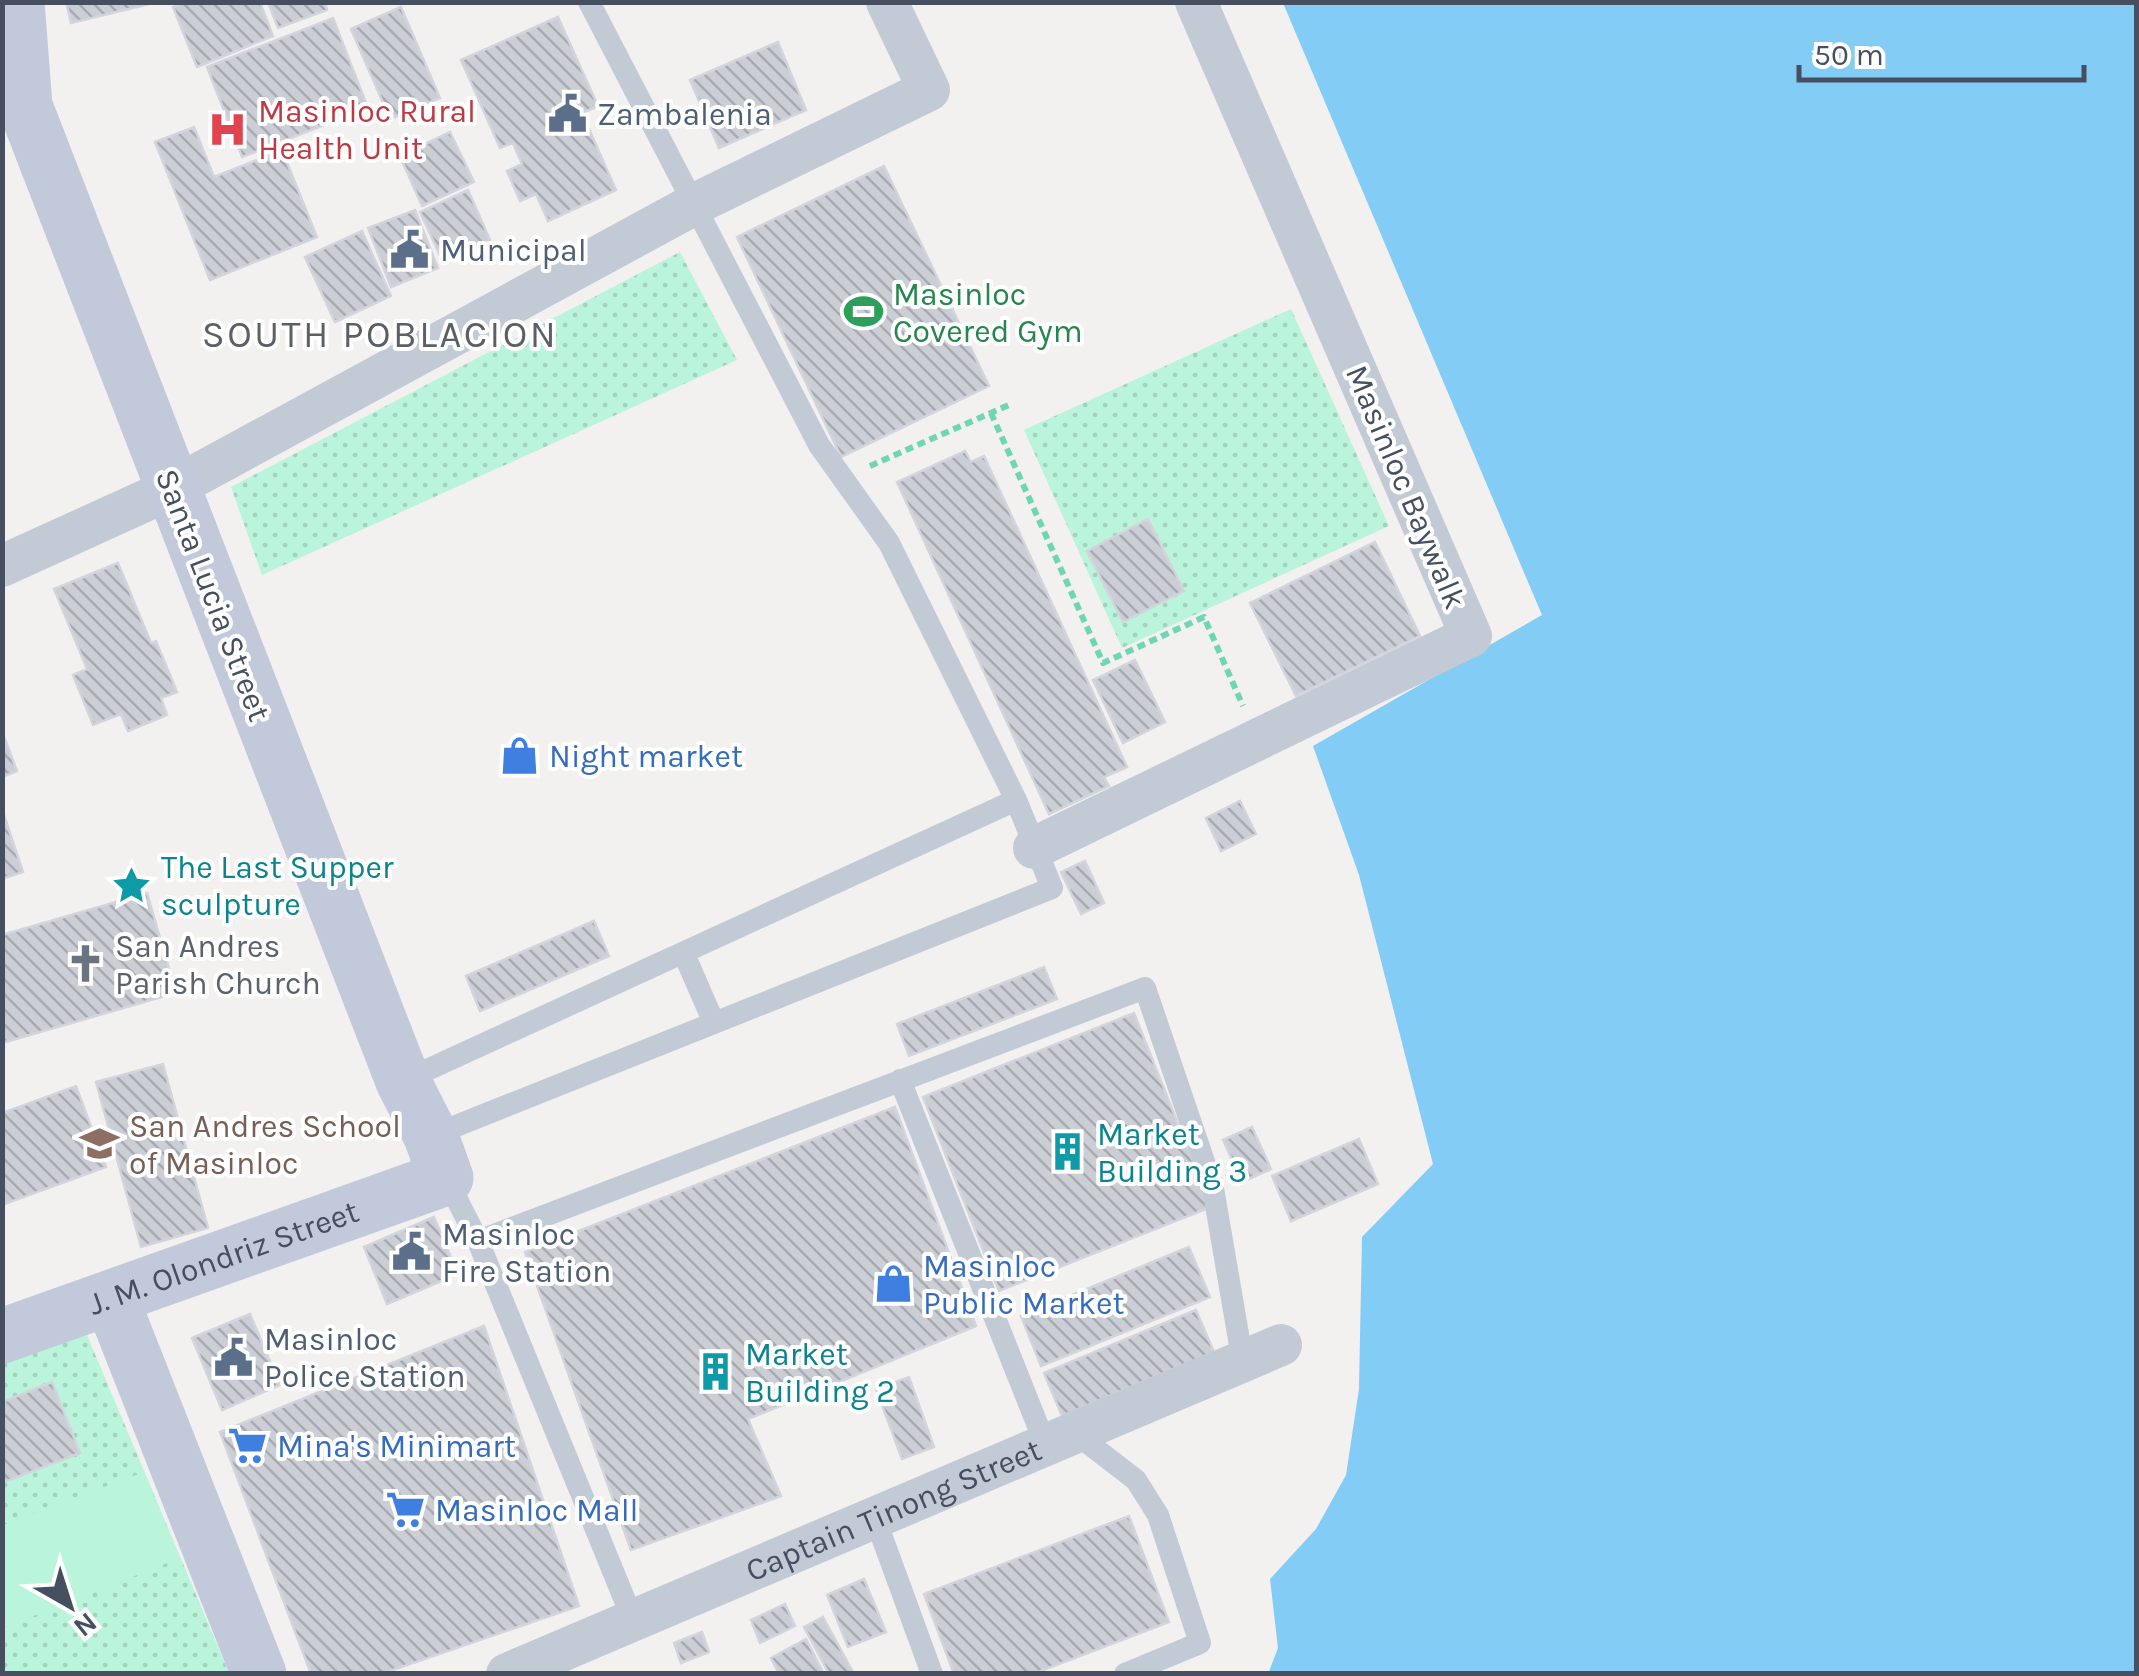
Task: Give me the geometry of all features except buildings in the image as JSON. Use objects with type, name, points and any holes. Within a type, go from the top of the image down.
[{"type":"street","name":"Santa Lucia Street","points":[[17,2],[14,110],[171,489],[404,1081],[438,1156]]},
{"type":"street","points":[[2,566],[171,489],[693,205],[929,90],[886,2]]},
{"type":"street","name":"Masinloc Baywalk","points":[[1034,848],[1471,636],[1288,256],[1196,2]]},
{"type":"street","name":"J. M. Olondriz Street","points":[[2,1336],[111,1298],[438,1156]]},
{"type":"street","points":[[111,1298],[259,1674]]},
{"type":"street","name":"Captain Tinong Street","points":[[507,1674],[1262,1354]]},
{"type":"lane","points":[[589,2],[819,445],[889,543],[1016,800],[1052,888],[714,1023],[438,1156],[478,1242],[633,1620]]},
{"type":"lane","points":[[404,1081],[1016,800]]},
{"type":"lane","points":[[684,954],[714,1023]]},
{"type":"lane","points":[[478,1242],[1145,988],[1213,1188],[1262,1354]]},
{"type":"lane","points":[[900,1080],[1060,1440],[1136,1480],[1158,1516],[1200,1643],[1125,1674]]},
{"type":"lane","points":[[875,1518],[932,1674]]},
{"type":"path","points":[[844,477],[1011,404]]},
{"type":"path","points":[[991,413],[1103,663],[1204,616],[1258,740]]},
{"type":"green space","points":[[680,252],[737,360],[262,575],[231,487]]},
{"type":"green space","points":[[1291,309],[1389,526],[1122,648],[1024,430]]},
{"type":"green space","points":[[87,1335],[229,1673],[3,1673],[2,1364]]},
{"type":"green space","points":[[144,1472],[180,1558],[3,1628],[3,1525]]},
{"type":"water","points":[[1283,3],[2136,3],[2136,1673],[1268,1674],[1278,1648],[1270,1579],[1316,1529],[1346,1475],[1359,1389],[1362,1237],[1433,1164],[1359,875],[1313,746],[1542,615]]},
{"type":"place","name":"Zambalenia","points":[[567,114]]},
{"type":"place","name":"Masinloc Rural Health Unit","points":[[228,129]]},
{"type":"place","name":"Municipal","points":[[410,250]]},
{"type":"place","name":"Masinloc Covered Gym","points":[[863,312]]},
{"type":"place","name":"Night market","points":[[519,756]]},
{"type":"place","name":"The Last Supper sculpture","points":[[131,885]]},
{"type":"place","name":"San Andres Parish Church","points":[[85,964]]},
{"type":"place","name":"San Andres School of Masinloc","points":[[99,1144]]},
{"type":"place","name":"Market Building 3","points":[[1067,1152]]},
{"type":"place","name":"Masinloc Fire Station","points":[[412,1252]]},
{"type":"place","name":"Masinloc Public Market","points":[[893,1284]]},
{"type":"place","name":"Masinloc Police Station","points":[[234,1357]]},
{"type":"place","name":"Market Building 2","points":[[715,1372]]},
{"type":"place","name":"Mina's Minimart","points":[[247,1446]]},
{"type":"place","name":"Masinloc Mall","points":[[405,1510]]},
{"type":"district","name":"SOUTH POBLACION","points":[[380,334]]}]
